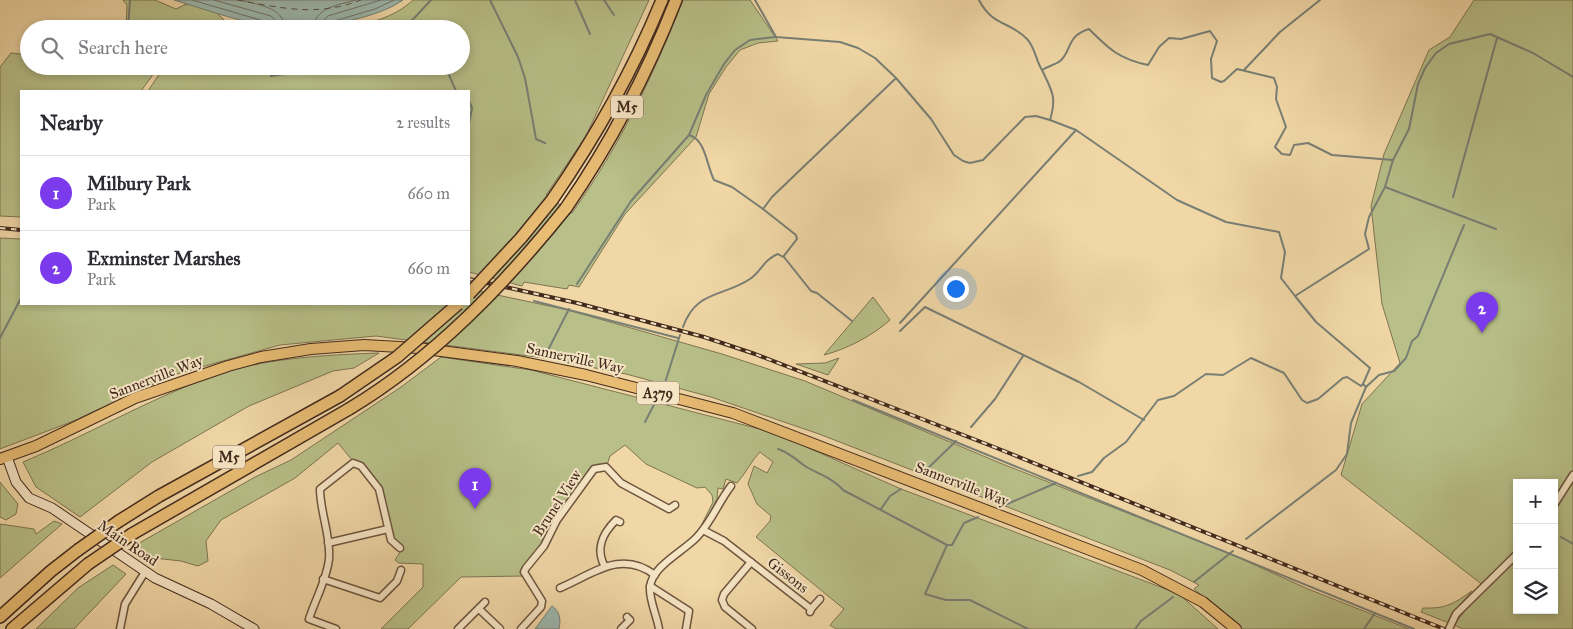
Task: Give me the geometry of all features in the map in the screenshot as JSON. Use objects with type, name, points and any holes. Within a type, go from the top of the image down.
[{"type":"highway","name":"M5","points":[[470,293],[521,238],[552,200],[603,123],[639,55],[662,0]]},
{"type":"highway","name":"M5","points":[[12,629],[88,564],[132,534],[349,410],[403,372],[461,323],[508,276],[566,208],[615,132],[650,62],[676,0]]},
{"type":"highway","name":"M5","points":[[0,617],[51,571],[119,521],[159,496],[340,396],[397,357],[457,305]]},
{"type":"main road","name":"Sannerville Way","points":[[3,458],[44,442],[135,398],[198,375],[262,357],[311,349],[364,345],[459,352],[586,375],[733,414],[1142,570],[1196,598],[1222,616],[1236,629]]},
{"type":"street","name":"Main Road","points":[[3,458],[16,482],[29,498],[52,508],[164,583],[211,604],[254,629]]},
{"type":"street","points":[[336,629],[309,619],[329,559],[328,543],[320,504],[320,489],[353,463],[361,466],[379,489],[392,542],[400,548]]},
{"type":"street","name":"Brunel View","points":[[521,629],[541,607],[542,601],[524,572],[544,546],[557,520],[594,469],[610,469],[621,482],[669,513],[675,505]]},
{"type":"street","points":[[1558,499],[1573,475]]},
{"type":"street","points":[[659,629],[650,586],[655,576],[703,530],[714,516],[731,486]]},
{"type":"street","points":[[605,567],[600,557],[600,544],[616,520]]},
{"type":"street","points":[[328,543],[388,530]]},
{"type":"street","name":"Gissons","points":[[703,530],[724,541],[810,610],[820,599]]},
{"type":"street","points":[[1450,626],[1475,594],[1513,558]]},
{"type":"street","name":"Gissons","points":[[751,562],[724,594],[722,600],[726,607],[752,629]]},
{"type":"street","points":[[560,588],[617,563],[638,564],[655,576]]},
{"type":"street","points":[[323,579],[380,598],[397,581],[401,570]]},
{"type":"street","points":[[120,629],[125,604],[146,572]]},
{"type":"street","points":[[650,586],[689,611],[686,629]]},
{"type":"street","points":[[458,629],[485,602]]},
{"type":"street","points":[[479,608],[500,629]]},
{"type":"street","points":[[621,629],[630,620]]},
{"type":"green space","points":[[123,0],[155,0],[176,9],[184,5],[196,3],[212,8],[224,20],[126,20],[127,5]]},
{"type":"green space","points":[[413,0],[649,0],[586,136],[546,195],[572,213],[606,162],[634,110],[683,0],[750,0],[778,41],[758,43],[740,50],[726,67],[709,94],[696,137],[625,214],[579,287],[569,285],[567,289],[524,282],[522,286],[470,272],[470,90],[149,90],[159,75],[470,75],[470,20],[378,20],[406,6]]},
{"type":"green space","points":[[1474,0],[1573,0],[1573,629],[1463,629],[1454,625],[1484,586],[1341,475],[1362,404],[1400,363],[1382,304],[1371,206],[1384,154],[1429,50],[1450,37]]},
{"type":"green space","points":[[11,53],[20,54],[20,75],[153,75],[142,90],[20,90],[20,217],[0,216],[0,67]]},
{"type":"green space","points":[[0,238],[20,239],[20,305],[470,305],[470,289],[568,310],[722,354],[805,381],[1000,463],[1224,551],[1308,589],[1409,629],[1242,629],[1194,589],[1199,585],[1170,570],[819,434],[711,397],[626,374],[544,358],[376,336],[280,345],[173,375],[71,422],[0,449]]},
{"type":"green space","points":[[873,297],[890,320],[859,341],[824,355]]},
{"type":"green space","points":[[379,353],[354,368],[333,371],[249,406],[152,462],[80,517],[36,487],[23,462],[186,386],[210,377],[251,366],[293,359]]},
{"type":"green space","points":[[441,357],[531,370],[775,433],[901,489],[1179,594],[1218,629],[836,629],[830,625],[844,609],[756,537],[770,521],[771,516],[757,504],[748,484],[754,466],[767,473],[773,462],[760,452],[737,483],[726,479],[723,489],[718,488],[717,499],[704,525],[702,524],[713,502],[712,495],[705,487],[697,488],[646,464],[625,445],[610,456],[607,465],[599,464],[593,468],[524,576],[461,577],[408,629],[381,629],[423,587],[423,564],[399,563],[395,560],[402,549],[394,541],[382,489],[361,462],[352,460],[338,443],[295,478],[221,520],[206,541],[208,561],[198,566],[181,561],[136,556],[141,542],[255,477],[291,460],[401,387]]},
{"type":"green space","points":[[839,358],[828,375],[796,364],[825,363]]},
{"type":"green space","points":[[0,482],[18,504],[16,514],[6,520],[0,517]]},
{"type":"green space","points":[[54,521],[62,524],[0,578],[0,524],[34,529],[36,534]]},
{"type":"green space","points":[[113,565],[126,574],[74,629],[36,629],[78,588]]},
{"type":"green space","points":[[1472,591],[1454,612],[1449,623],[1421,612],[1423,608],[1438,608],[1449,605]]},
{"type":"water","points":[[174,0],[403,0],[385,10],[353,20],[241,20]]},
{"type":"water","points":[[552,606],[557,610],[559,616],[559,629],[535,629]]},
{"type":"waterway","points":[[129,20],[130,0]]},
{"type":"waterway","points":[[412,20],[431,0]]},
{"type":"waterway","points":[[490,0],[518,57],[525,78],[536,139],[545,143]]},
{"type":"waterway","points":[[575,0],[590,34]]},
{"type":"waterway","points":[[604,0],[614,15]]},
{"type":"waterway","points":[[755,0],[776,37],[840,42],[858,48],[875,58],[896,78],[931,119],[954,155],[963,161],[970,163],[983,160],[1025,117],[1036,116],[1050,120]]},
{"type":"waterway","points":[[979,0],[990,15],[1021,33],[1027,39],[1042,70]]},
{"type":"waterway","points":[[1244,70],[1280,32],[1320,0]]},
{"type":"waterway","points":[[900,323],[1076,130],[1050,120],[1053,100],[1042,70],[1060,61],[1076,36],[1089,29],[1115,52],[1129,60],[1148,65],[1159,47],[1169,38],[1181,39],[1210,31],[1217,41],[1211,59],[1212,78],[1221,82],[1224,81],[1237,69],[1274,78],[1277,87],[1276,99],[1286,127],[1275,147],[1282,154],[1290,155],[1294,145],[1308,143],[1332,155],[1393,160]]},
{"type":"waterway","points":[[1246,539],[1336,470],[1347,454],[1351,423],[1366,387],[1363,384],[1370,368],[1316,322],[1295,296],[1369,249],[1365,234],[1369,217],[1385,187],[1393,160],[1409,129],[1418,84],[1425,68],[1436,53],[1449,44],[1490,34],[1533,53],[1573,77]]},
{"type":"waterway","points":[[577,284],[631,201],[689,135],[706,95],[724,64],[735,50],[750,40],[775,37]]},
{"type":"waterway","points":[[1453,197],[1497,38]]},
{"type":"waterway","points":[[271,75],[278,75]]},
{"type":"waterway","points":[[449,75],[456,90]]},
{"type":"waterway","points":[[683,327],[695,306],[703,300],[750,279],[773,256],[778,254],[783,257],[797,239],[796,235],[763,209],[772,197],[895,79]]},
{"type":"waterway","points":[[470,103],[472,108],[470,119]]},
{"type":"waterway","points":[[1076,130],[1177,200],[1226,222],[1279,232],[1285,252],[1281,278],[1295,296]]},
{"type":"waterway","points":[[689,135],[695,138],[702,147],[714,180],[732,187],[763,209]]},
{"type":"waterway","points":[[1385,187],[1496,229]]},
{"type":"waterway","points":[[1366,387],[1379,375],[1394,371],[1406,358],[1412,341],[1418,336],[1464,225]]},
{"type":"waterway","points":[[784,257],[811,291],[817,293],[852,321]]},
{"type":"waterway","points":[[0,338],[20,300]]},
{"type":"waterway","points":[[534,301],[678,338]]},
{"type":"waterway","points":[[900,331],[925,307],[1079,382],[1144,420]]},
{"type":"waterway","points":[[544,358],[569,309]]},
{"type":"waterway","points":[[664,386],[680,335]]},
{"type":"waterway","points":[[971,427],[995,399],[1023,356]]},
{"type":"waterway","points":[[1078,476],[1092,472],[1104,458],[1126,442],[1158,400],[1174,396],[1206,374],[1223,375],[1251,358],[1284,373],[1302,400],[1307,403],[1318,399],[1343,378],[1347,377],[1361,386],[1363,384]]},
{"type":"waterway","points":[[645,422],[657,399]]},
{"type":"waterway","points":[[853,400],[1414,629]]},
{"type":"waterway","points":[[922,474],[956,441]]},
{"type":"waterway","points":[[778,449],[830,479],[843,490],[947,545],[952,545],[964,523],[978,517]]},
{"type":"waterway","points":[[1005,505],[1056,483]]},
{"type":"waterway","points":[[881,509],[890,496],[901,489]]},
{"type":"waterway","points":[[1561,537],[1573,544]]},
{"type":"waterway","points":[[947,545],[925,594],[946,600],[970,600],[1028,629]]},
{"type":"waterway","points":[[1194,582],[1233,551]]},
{"type":"waterway","points":[[1135,629],[1141,621],[1173,597]]},
{"type":"waterway","points":[[1364,629],[1375,613]]},
{"type":"ferry route","points":[[237,0],[285,8],[314,10],[345,5],[361,0]]},
{"type":"railway","points":[[0,228],[20,230]]},
{"type":"railway","points":[[470,279],[577,303],[704,337],[755,354],[994,447],[1444,629]]},
{"type":"place","name":"Exminster Marshes","points":[[1482,333]]},
{"type":"place","name":"Milbury Park","points":[[475,509]]}]
